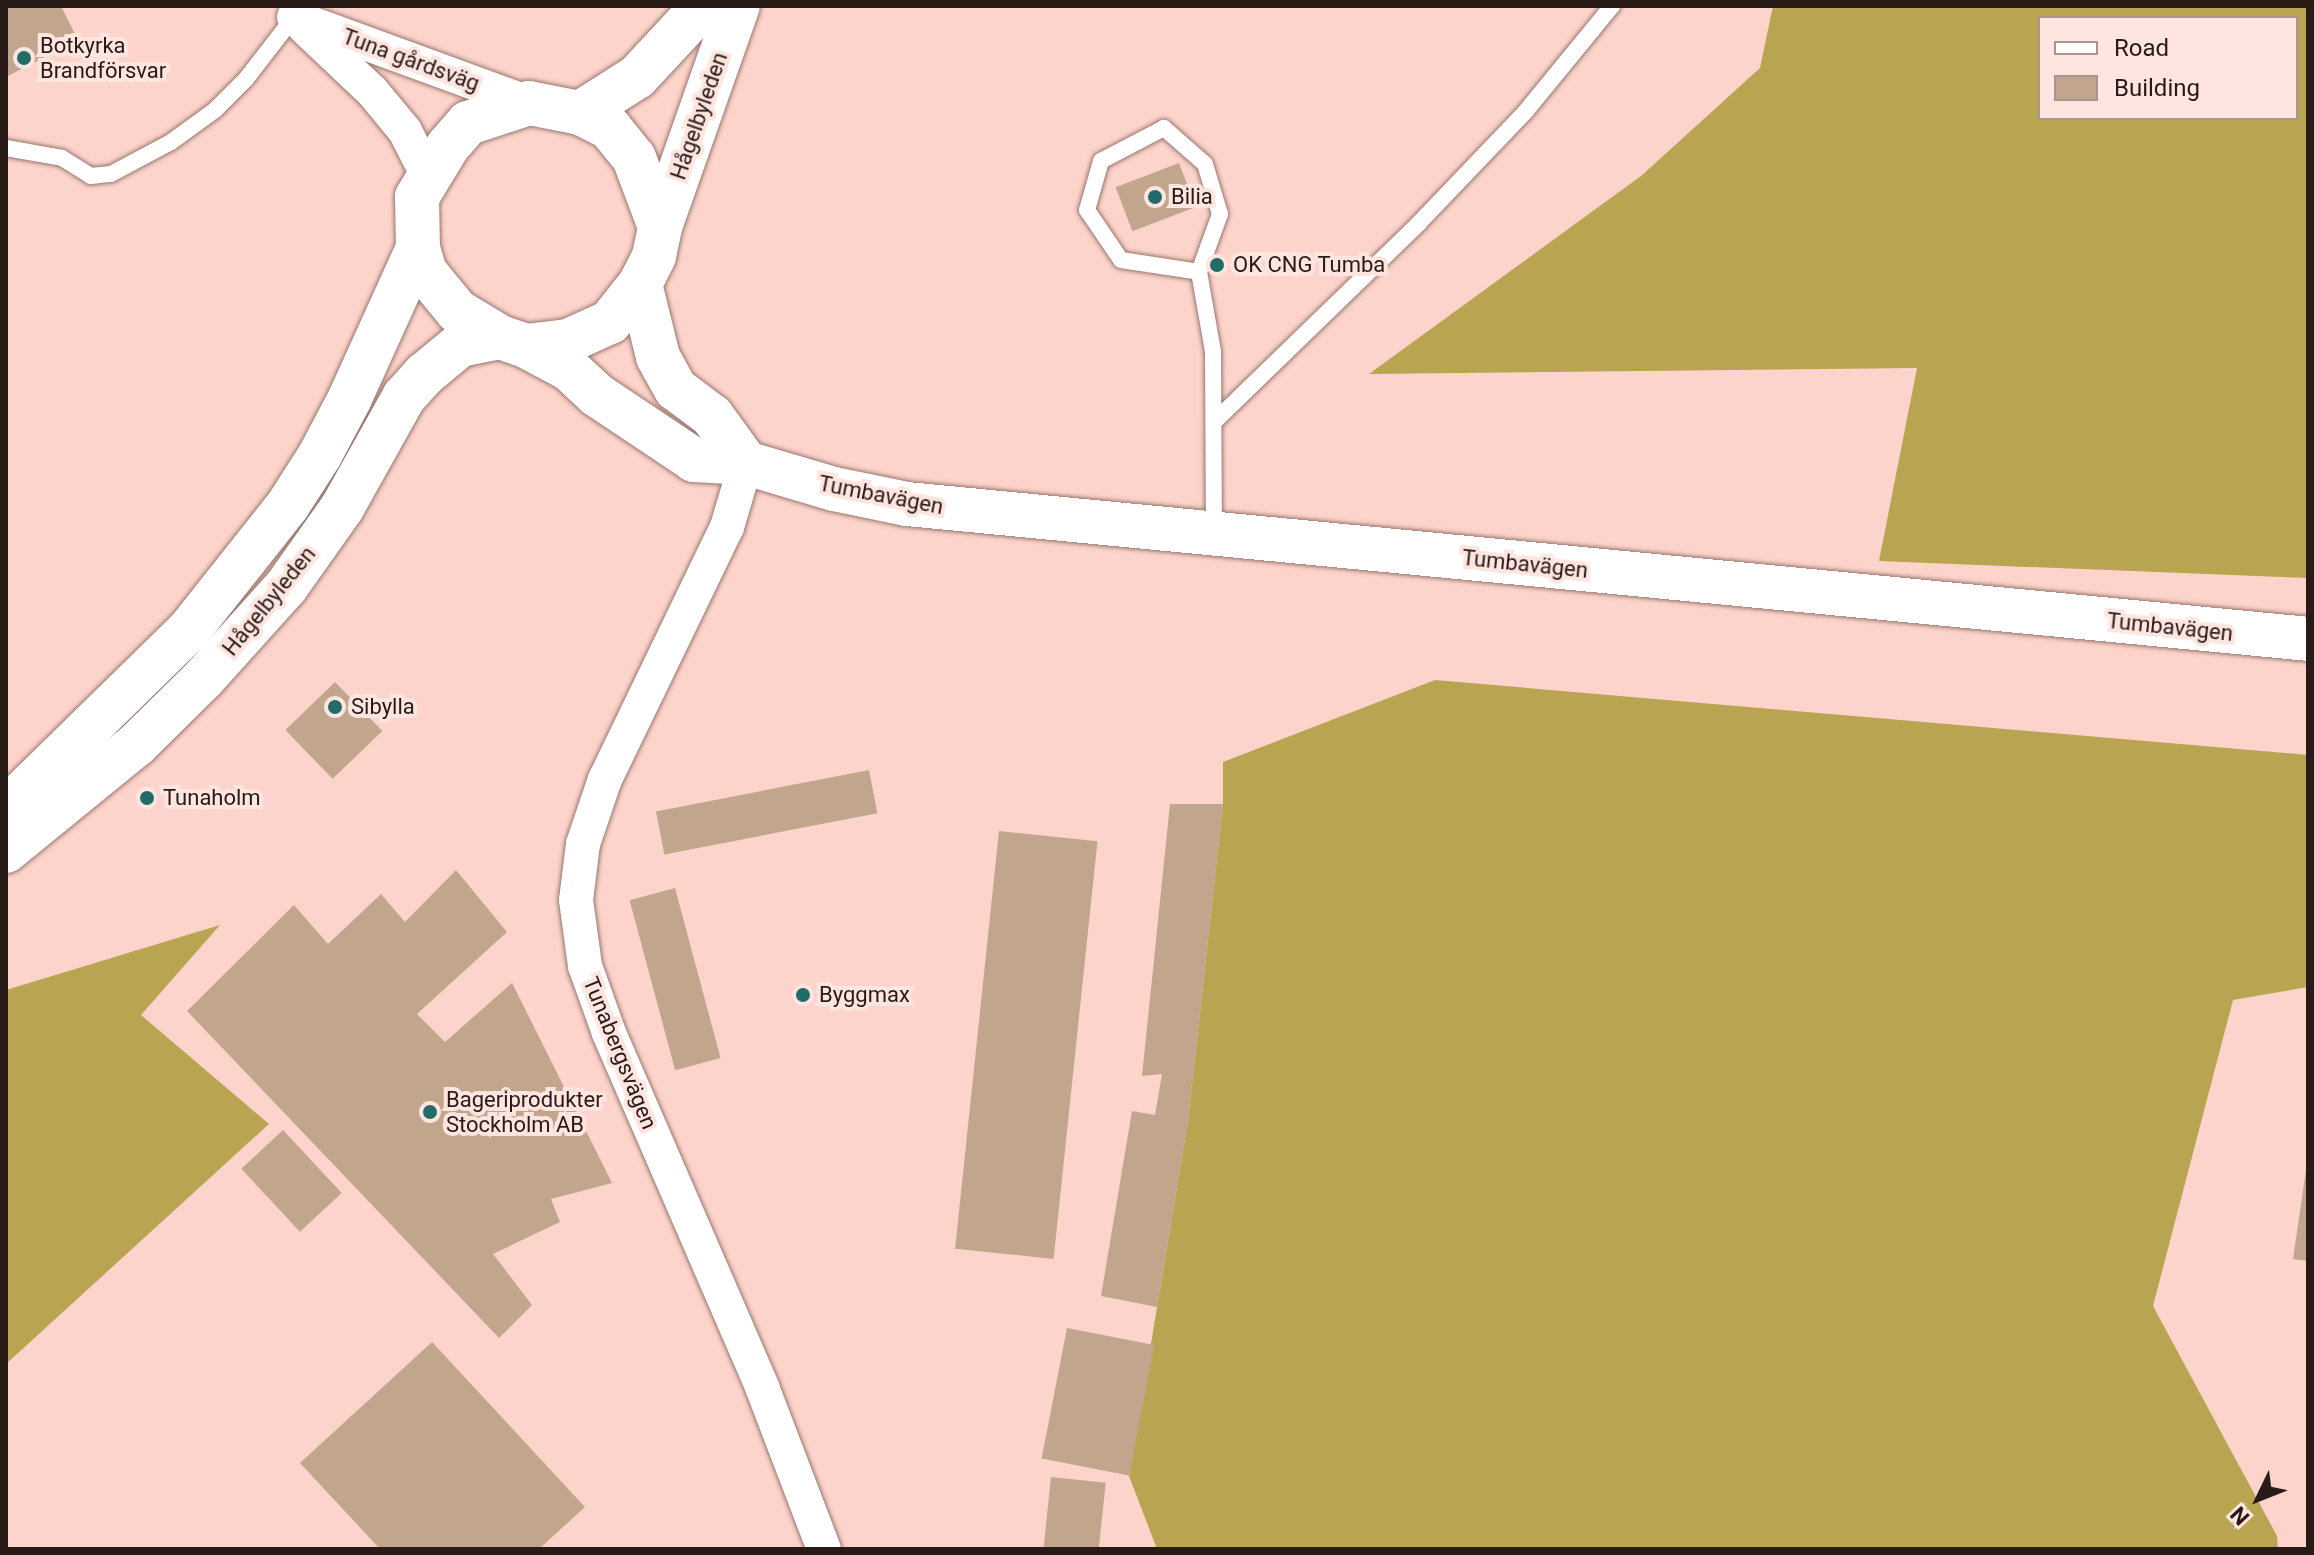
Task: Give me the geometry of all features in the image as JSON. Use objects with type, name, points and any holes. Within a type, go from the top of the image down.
[{"type":"main road","name":"Hågelbyleden","points":[[580,113],[637,77],[703,6]]},
{"type":"main road","name":"Hågelbyleden","points":[[660,227],[738,6]]},
{"type":"main road","points":[[529,103],[580,113],[610,128],[634,158],[660,227],[654,256],[640,284],[610,322],[568,341],[513,342],[457,311],[439,293],[425,272],[418,248],[417,197],[428,176],[468,123],[529,103]]},
{"type":"main road","name":"Hågelbyleden","points":[[6,809],[189,630],[288,505],[320,455],[350,398],[418,248]]},
{"type":"main road","points":[[640,284],[658,357],[676,389],[712,416],[746,463]]},
{"type":"main road","name":"Hågelbyleden","points":[[6,851],[136,745],[204,678],[276,598],[342,508],[392,416],[425,374],[460,345],[513,342]]},
{"type":"main road","name":"Tumbavägen","points":[[513,342],[569,369],[597,395],[694,460],[746,463],[834,489],[907,504],[2308,639]]},
{"type":"main road","name":"Tumbavägen","points":[[392,416],[436,381],[472,367],[487,365],[536,368],[597,395]]},
{"type":"street","name":"Tuna gårdsväg","points":[[288,11],[529,103]]},
{"type":"street","name":"Tuna gårdsväg","points":[[288,11],[372,91],[405,131],[428,176]]},
{"type":"street","name":"Tunabergsvägen","points":[[746,463],[727,527],[605,779],[583,844],[576,900],[585,966],[609,1033],[762,1387],[824,1549]]},
{"type":"lane","points":[[1215,421],[1430,211],[1526,111],[1612,6]]},
{"type":"lane","points":[[6,148],[62,158],[91,176],[111,174],[171,142],[215,110],[246,79],[288,11]]},
{"type":"lane","points":[[1199,272],[1121,260],[1087,210],[1101,161],[1164,128],[1205,164],[1220,214],[1199,272],[1213,351],[1214,533]]},
{"type":"shaded area","points":[[1773,6],[2308,6],[2308,578],[1879,561],[1917,368],[1369,374],[1641,176],[1760,68]]},
{"type":"shaded area","points":[[1435,680],[2308,755],[2308,987],[2233,1000],[2153,1306],[2277,1536],[2278,1549],[1157,1549],[1129,1476],[1188,1121],[1223,804],[1223,762]]},
{"type":"shaded area","points":[[220,925],[141,1015],[269,1124],[6,1364],[6,990]]},
{"type":"building","name":"Botkyrka Brandförsvar","points":[[6,6],[61,6],[78,40],[6,77]]},
{"type":"building","name":"Bilia","points":[[1179,163],[1196,207],[1132,231],[1116,187]]},
{"type":"building","name":"Sibylla","points":[[335,682],[382,731],[333,779],[285,730]]},
{"type":"building","points":[[869,770],[877,813],[664,855],[656,811]]},
{"type":"building","points":[[1170,804],[1223,804],[1188,1121],[1157,1307],[1101,1296],[1132,1111],[1155,1115],[1162,1074],[1142,1076]]},
{"type":"building","points":[[999,831],[1097,841],[1054,1259],[955,1249]]},
{"type":"building","name":"Bageriprodukter Stockholm AB","points":[[456,870],[507,932],[417,1014],[445,1042],[512,983],[612,1183],[551,1199],[560,1222],[493,1254],[532,1305],[499,1338],[187,1011],[294,905],[328,944],[381,894],[405,922]]},
{"type":"building","points":[[675,888],[721,1058],[675,1070],[630,900]]},
{"type":"building","points":[[283,1130],[342,1193],[300,1232],[241,1169]]},
{"type":"building","points":[[2308,1171],[2308,1261],[2293,1259]]},
{"type":"building","points":[[1067,1328],[1154,1345],[1129,1476],[1042,1459]]},
{"type":"building","points":[[432,1342],[585,1507],[539,1549],[380,1549],[300,1463]]},
{"type":"building","points":[[1051,1477],[1106,1483],[1099,1549],[1043,1549]]},
{"type":"place","name":"Botkyrka Brandförsvar","points":[[24,58]]},
{"type":"place","name":"Bilia","points":[[1155,197]]},
{"type":"place","name":"OK CNG Tumba","points":[[1217,265]]},
{"type":"place","name":"Sibylla","points":[[335,707]]},
{"type":"place","name":"Tunaholm","points":[[147,798]]},
{"type":"place","name":"Byggmax","points":[[803,995]]},
{"type":"place","name":"Bageriprodukter Stockholm AB","points":[[430,1112]]}]
